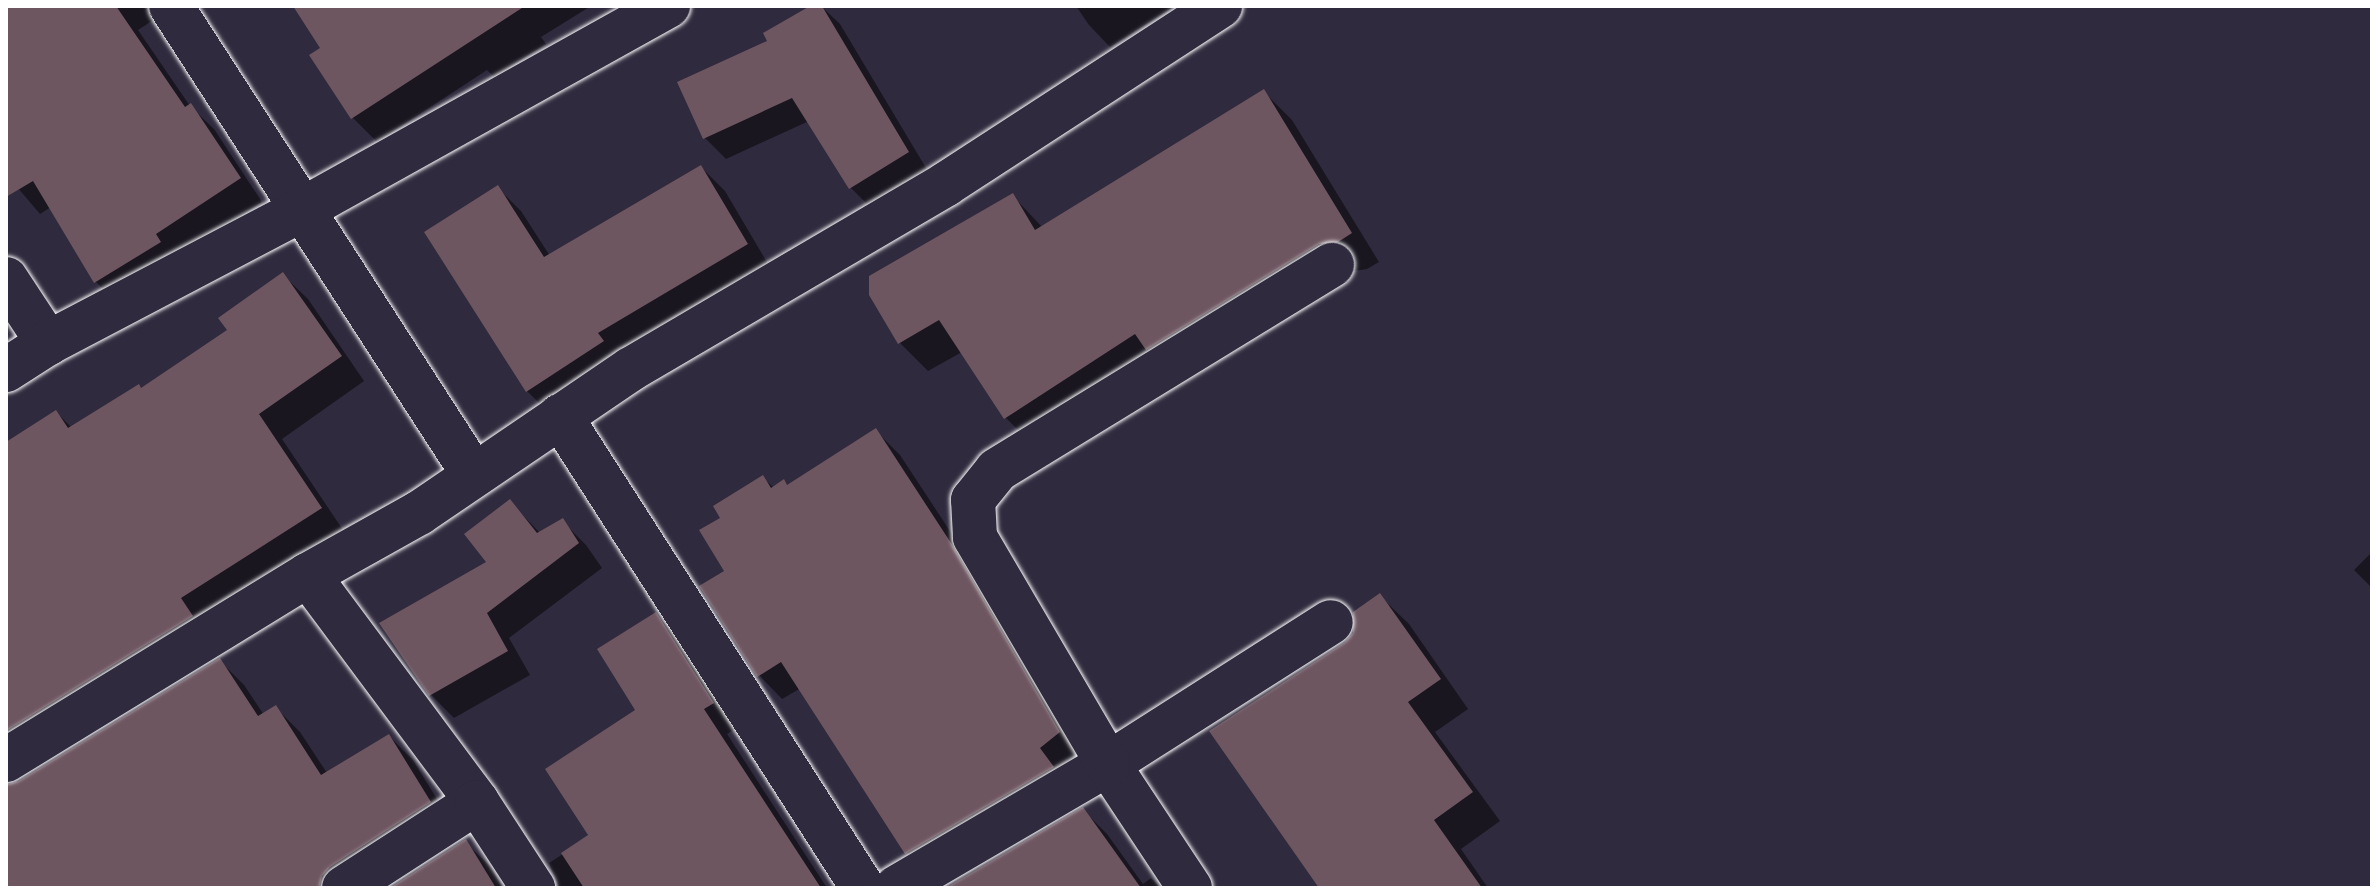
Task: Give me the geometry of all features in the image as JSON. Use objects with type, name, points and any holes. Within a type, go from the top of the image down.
[{"type":"street","points":[[171,6],[474,475]]},
{"type":"street","points":[[6,370],[48,343],[303,209],[668,6]]},
{"type":"street","points":[[6,760],[308,575],[419,513],[645,361],[946,184],[1220,6]]},
{"type":"street","points":[[1190,888],[1108,764],[975,537],[973,500],[997,470],[1332,265]]},
{"type":"street","points":[[6,279],[48,343]]},
{"type":"street","points":[[560,416],[863,888]]},
{"type":"street","points":[[308,575],[477,802],[533,888]]},
{"type":"street","points":[[896,888],[1108,764],[1331,622]]},
{"type":"street","points":[[344,888],[477,802]]},
{"type":"building","points":[[6,6],[116,6],[185,107],[191,103],[241,178],[156,234],[161,242],[94,283],[33,181],[6,197]]},
{"type":"building","points":[[293,6],[525,6],[351,119],[309,55],[320,48]]},
{"type":"building","points":[[810,6],[822,6],[909,152],[849,189],[792,98],[703,139],[677,82],[767,41],[763,33]]},
{"type":"building","points":[[1264,89],[1352,233],[1338,242],[1319,244],[1146,350],[1135,334],[1004,419],[939,320],[898,344],[869,295],[869,276],[1013,193],[1035,230]]},
{"type":"building","points":[[701,165],[748,244],[598,333],[604,341],[526,392],[424,232],[498,185],[544,257]]},
{"type":"building","points":[[283,272],[342,356],[259,414],[322,508],[181,598],[193,616],[6,731],[6,442],[56,410],[68,428],[139,384],[141,388],[227,330],[218,318]]},
{"type":"building","points":[[876,428],[951,543],[1060,732],[1040,748],[1054,767],[905,854],[781,662],[757,677],[699,586],[724,571],[699,530],[720,518],[713,506],[763,475],[771,488],[784,479],[787,485]]},
{"type":"building","points":[[510,499],[537,533],[563,518],[579,543],[487,613],[508,651],[429,696],[379,623],[486,562],[464,534]]},
{"type":"building","points":[[1380,593],[1441,679],[1408,702],[1473,792],[1434,820],[1482,888],[1319,888],[1209,731],[1344,643],[1353,633],[1353,612]]},
{"type":"building","points":[[656,612],[714,703],[704,709],[821,888],[584,888],[561,853],[588,835],[545,769],[635,710],[597,649]]},
{"type":"building","points":[[220,658],[258,716],[276,705],[321,775],[389,734],[431,802],[330,867],[322,876],[319,888],[6,888],[6,785],[19,781]]},
{"type":"building","points":[[1083,807],[1141,888],[946,888]]},
{"type":"building","points":[[466,839],[496,888],[390,888]]}]
